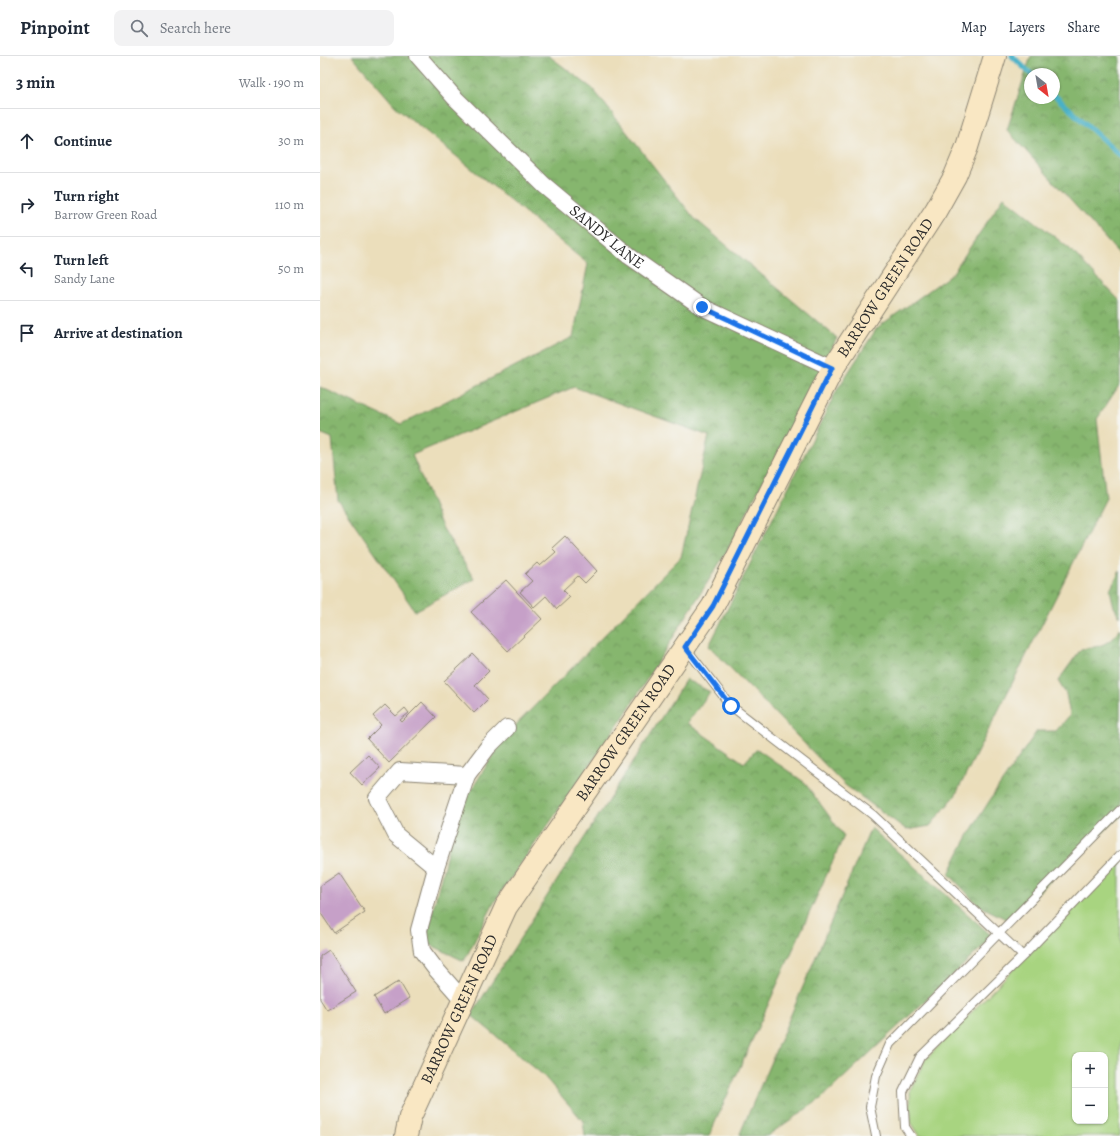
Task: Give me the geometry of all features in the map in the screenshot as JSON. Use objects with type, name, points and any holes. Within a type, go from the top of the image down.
[{"type":"street","name":"SANDY LANE","points":[[418,56],[454,97],[544,185],[629,256],[702,307],[832,368]]},
{"type":"street","name":"BARROW GREEN ROAD","points":[[406,1136],[410,1116],[506,907],[713,606],[832,368],[936,210],[955,176],[967,147],[995,56]]},
{"type":"street","points":[[463,1000],[422,951],[419,930],[436,868],[467,775],[488,747],[507,728]]},
{"type":"street","points":[[436,868],[396,835],[377,798],[400,771],[467,775]]},
{"type":"lane","points":[[685,647],[731,706],[873,815],[1023,956]]},
{"type":"lane","points":[[876,1136],[870,1107],[876,1076],[890,1044],[1120,810]]},
{"type":"lane","points":[[911,1136],[905,1128],[903,1092],[920,1057],[1023,956],[1120,855]]},
{"type":"green space","points":[[352,56],[549,56],[593,89],[694,218],[837,338],[727,551],[624,716],[495,901],[464,961],[425,942],[457,813],[505,736],[681,557],[709,436],[574,387],[412,455],[442,527],[474,579],[415,611],[338,500],[332,438],[320,433],[320,387],[401,424],[573,337],[588,264],[395,106]]},
{"type":"green space","points":[[1031,56],[1120,56],[1120,255],[1007,130],[1024,78],[1024,104],[1060,104],[1060,68],[1027,68]]},
{"type":"green space","points":[[1004,197],[1070,249],[1120,301],[1120,384],[1097,419],[1106,498],[955,796],[930,826],[907,830],[845,785],[709,646],[837,390],[877,328],[952,274]]},
{"type":"green space","points":[[1120,571],[1120,617],[1114,607],[1110,590]]},
{"type":"green space","points":[[1120,628],[1120,817],[1008,920],[978,905],[949,874],[978,818],[1037,731],[1056,731],[1070,715],[1066,694],[1058,681],[1081,649],[1098,646],[1108,642]]},
{"type":"green space","points":[[686,679],[710,692],[687,723],[744,763],[757,749],[804,782],[844,836],[709,1136],[585,1136],[583,1121],[543,1075],[471,1015]]},
{"type":"green space","points":[[871,828],[993,937],[822,1098],[767,1136],[739,1136]]},
{"type":"green space","points":[[1120,860],[1120,1136],[920,1136],[911,1122],[910,1090],[925,1060]]},
{"type":"building","points":[[565,536],[597,571],[585,583],[578,576],[563,590],[570,597],[557,609],[546,596],[534,607],[520,592],[532,581],[525,574],[537,563],[540,566],[556,552],[552,548]]},
{"type":"building","points":[[506,580],[542,619],[508,651],[471,612]]},
{"type":"building","points":[[473,654],[489,671],[475,685],[488,699],[474,713],[444,681]]},
{"type":"building","points":[[422,702],[436,717],[389,763],[367,739],[381,725],[373,716],[385,705],[396,716],[405,708],[409,713],[400,720],[402,722]]},
{"type":"building","points":[[368,755],[380,768],[362,785],[350,772]]},
{"type":"building","points":[[339,873],[365,912],[334,933],[320,912],[320,886]]},
{"type":"building","points":[[329,950],[356,992],[327,1010],[320,999],[320,956]]},
{"type":"building","points":[[399,981],[409,998],[384,1014],[374,997]]},
{"type":"waterway","points":[[1012,56],[1025,68]]},
{"type":"waterway","points":[[1060,100],[1120,155]]},
{"type":"route","points":[[702,307],[832,368],[713,606],[685,647],[731,706]]}]
